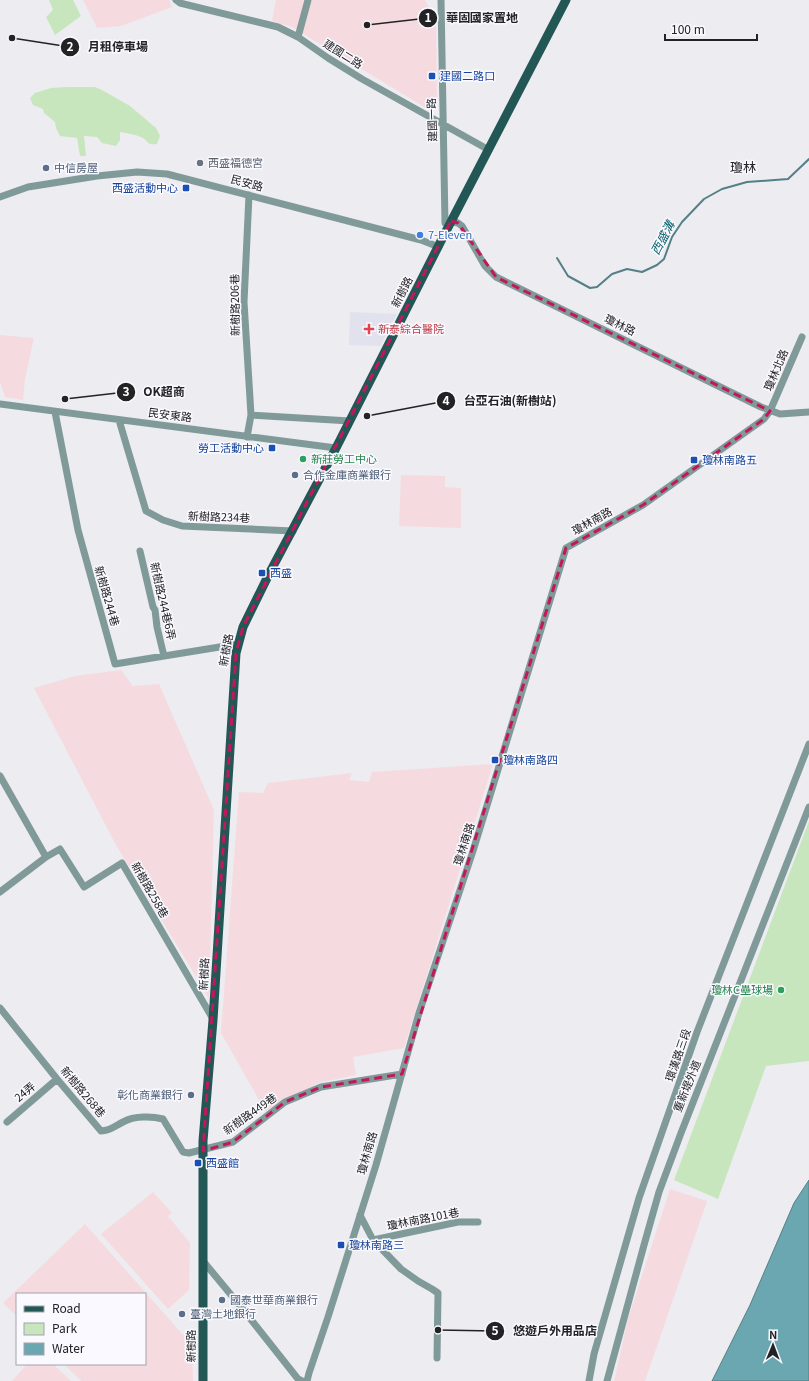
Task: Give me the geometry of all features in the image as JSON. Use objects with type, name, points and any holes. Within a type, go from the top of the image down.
[{"type":"main road","name":"新樹路","points":[[203,1381],[203,1151],[213,1020],[232,698],[238,644],[243,627],[270,572],[336,448],[440,243],[448,221],[489,150],[566,0]]},
{"type":"street","name":"建國二路","points":[[176,0],[180,3],[278,27],[298,37],[339,65],[489,150]]},
{"type":"street","points":[[298,37],[308,0]]},
{"type":"street","name":"建國一路","points":[[441,0],[443,125],[448,221]]},
{"type":"street","name":"民安路","points":[[0,197],[28,187],[97,176],[137,172],[167,174],[421,240],[440,243]]},
{"type":"street","name":"新樹路206巷","points":[[247,437],[251,415],[244,302],[249,195]]},
{"type":"street","name":"瓊林路","points":[[448,221],[462,226],[485,266],[496,277],[770,411],[780,414],[809,412]]},
{"type":"street","name":"瓊林北路","points":[[770,411],[802,337]]},
{"type":"street","name":"民安東路","points":[[0,404],[336,448]]},
{"type":"street","name":"瓊林南路","points":[[308,1381],[309,1373],[360,1215],[419,1013],[509,737],[566,548],[643,505],[764,419],[770,411]]},
{"type":"street","name":"新樹路244巷","points":[[56,412],[78,530],[115,664],[238,644]]},
{"type":"street","points":[[251,415],[350,420]]},
{"type":"street","name":"新樹路234巷","points":[[119,420],[146,511],[162,520],[182,526],[293,531]]},
{"type":"street","name":"新樹路244巷6弄","points":[[140,551],[155,610],[157,627],[164,656]]},
{"type":"street","name":"環漢路三段","points":[[589,1381],[594,1354],[639,1198],[697,1032],[809,744]]},
{"type":"street","points":[[0,776],[46,857],[0,892]]},
{"type":"street","name":"重新堤外道","points":[[607,1381],[659,1192],[809,807]]},
{"type":"street","name":"新樹路258巷","points":[[46,857],[60,849],[84,887],[122,863],[213,1020]]},
{"type":"street","name":"新樹路268巷","points":[[0,1008],[101,1131],[107,1131],[126,1120],[156,1117],[163,1119],[183,1152],[189,1154],[203,1151]]},
{"type":"street","name":"新樹路449巷","points":[[203,1151],[233,1142],[285,1102],[321,1087],[402,1074]]},
{"type":"street","name":"24弄","points":[[7,1122],[57,1079]]},
{"type":"street","points":[[360,1215],[373,1240],[400,1269],[438,1293],[437,1358]]},
{"type":"street","name":"瓊林南路101巷","points":[[373,1240],[458,1222],[478,1222]]},
{"type":"street","points":[[202,1261],[237,1302],[298,1379],[302,1381]]},
{"type":"highlighted area","points":[[451,221],[458,223],[496,277],[770,411],[764,419],[643,505],[566,548],[402,1074],[321,1087],[285,1102],[233,1142],[203,1151],[236,653],[243,627]]},
{"type":"shaded area","points":[[83,0],[169,0],[172,7],[121,26],[97,28]]},
{"type":"shaded area","points":[[276,0],[425,0],[436,20],[437,104],[432,108],[426,108],[292,27],[272,21]]},
{"type":"shaded area","name":"新泰綜合醫院","points":[[350,312],[397,314],[380,346],[349,345]]},
{"type":"shaded area","points":[[0,335],[34,338],[25,379],[23,400],[5,397],[0,382]]},
{"type":"shaded area","points":[[401,475],[445,476],[445,487],[461,488],[461,528],[399,526]]},
{"type":"shaded area","points":[[121,670],[133,686],[159,684],[214,810],[209,998],[116,845],[34,688],[75,676]]},
{"type":"shaded area","points":[[493,764],[404,1048],[353,1057],[356,1075],[318,1083],[266,1112],[221,1033],[239,792],[263,793],[268,783],[352,773],[349,780],[369,782],[372,772]]},
{"type":"shaded area","points":[[670,1189],[707,1201],[645,1381],[614,1381],[628,1319]]},
{"type":"shaded area","points":[[153,1192],[172,1213],[168,1216],[190,1243],[189,1290],[168,1309],[101,1234]]},
{"type":"shaded area","points":[[85,1224],[192,1345],[193,1381],[81,1381],[65,1365],[146,1365],[146,1293],[16,1293],[16,1315],[3,1303]]},
{"type":"shaded area","points":[[26,1365],[54,1365],[71,1381],[12,1381]]},
{"type":"green space","points":[[49,0],[73,0],[81,16],[55,35],[46,17],[53,10]]},
{"type":"green space","points":[[95,87],[130,106],[156,128],[160,136],[157,144],[150,144],[141,137],[120,132],[120,140],[116,146],[102,143],[97,137],[84,136],[86,156],[80,156],[77,138],[60,136],[55,122],[44,113],[43,109],[33,105],[30,98],[35,93],[51,88]]},
{"type":"green space","points":[[809,821],[809,1061],[766,1066],[718,1199],[674,1180]]},
{"type":"water","points":[[809,1180],[809,1381],[712,1381],[750,1305],[794,1203]]},
{"type":"waterway","name":"西盛溝","points":[[557,258],[568,276],[590,288],[597,287],[612,274],[627,269],[642,272],[657,265],[664,259],[672,237],[682,222],[704,199],[722,189],[747,182],[788,179],[809,159]]},
{"type":"place","name":"華固國家置地","points":[[367,25]]},
{"type":"place","name":"月租停車場","points":[[12,38]]},
{"type":"place","name":"建國二路口","points":[[432,76]]},
{"type":"place","name":"西盛福德宮","points":[[200,163]]},
{"type":"place","name":"中信房屋","points":[[46,168]]},
{"type":"place","name":"西盛活動中心","points":[[186,188]]},
{"type":"place","name":"7-Eleven","points":[[420,235]]},
{"type":"place","name":"新泰綜合醫院","points":[[369,329]]},
{"type":"place","name":"OK超商","points":[[65,399]]},
{"type":"place","name":"台亞石油(新樹站)","points":[[367,416]]},
{"type":"place","name":"勞工活動中心","points":[[272,448]]},
{"type":"place","name":"新莊勞工中心","points":[[303,459]]},
{"type":"place","name":"瓊林南路五","points":[[694,460]]},
{"type":"place","name":"合作金庫商業銀行","points":[[295,475]]},
{"type":"place","name":"西盛","points":[[262,573]]},
{"type":"place","name":"瓊林南路四","points":[[495,760]]},
{"type":"place","name":"瓊林C壘球場","points":[[781,990]]},
{"type":"place","name":"彰化商業銀行","points":[[191,1095]]},
{"type":"place","name":"西盛館","points":[[198,1163]]},
{"type":"place","name":"瓊林南路三","points":[[341,1245]]},
{"type":"place","name":"國泰世華商業銀行","points":[[222,1300]]},
{"type":"place","name":"臺灣土地銀行","points":[[182,1314]]},
{"type":"place","name":"悠遊戶外用品店","points":[[438,1330]]},
{"type":"district","name":"瓊林","points":[[743,167]]}]
